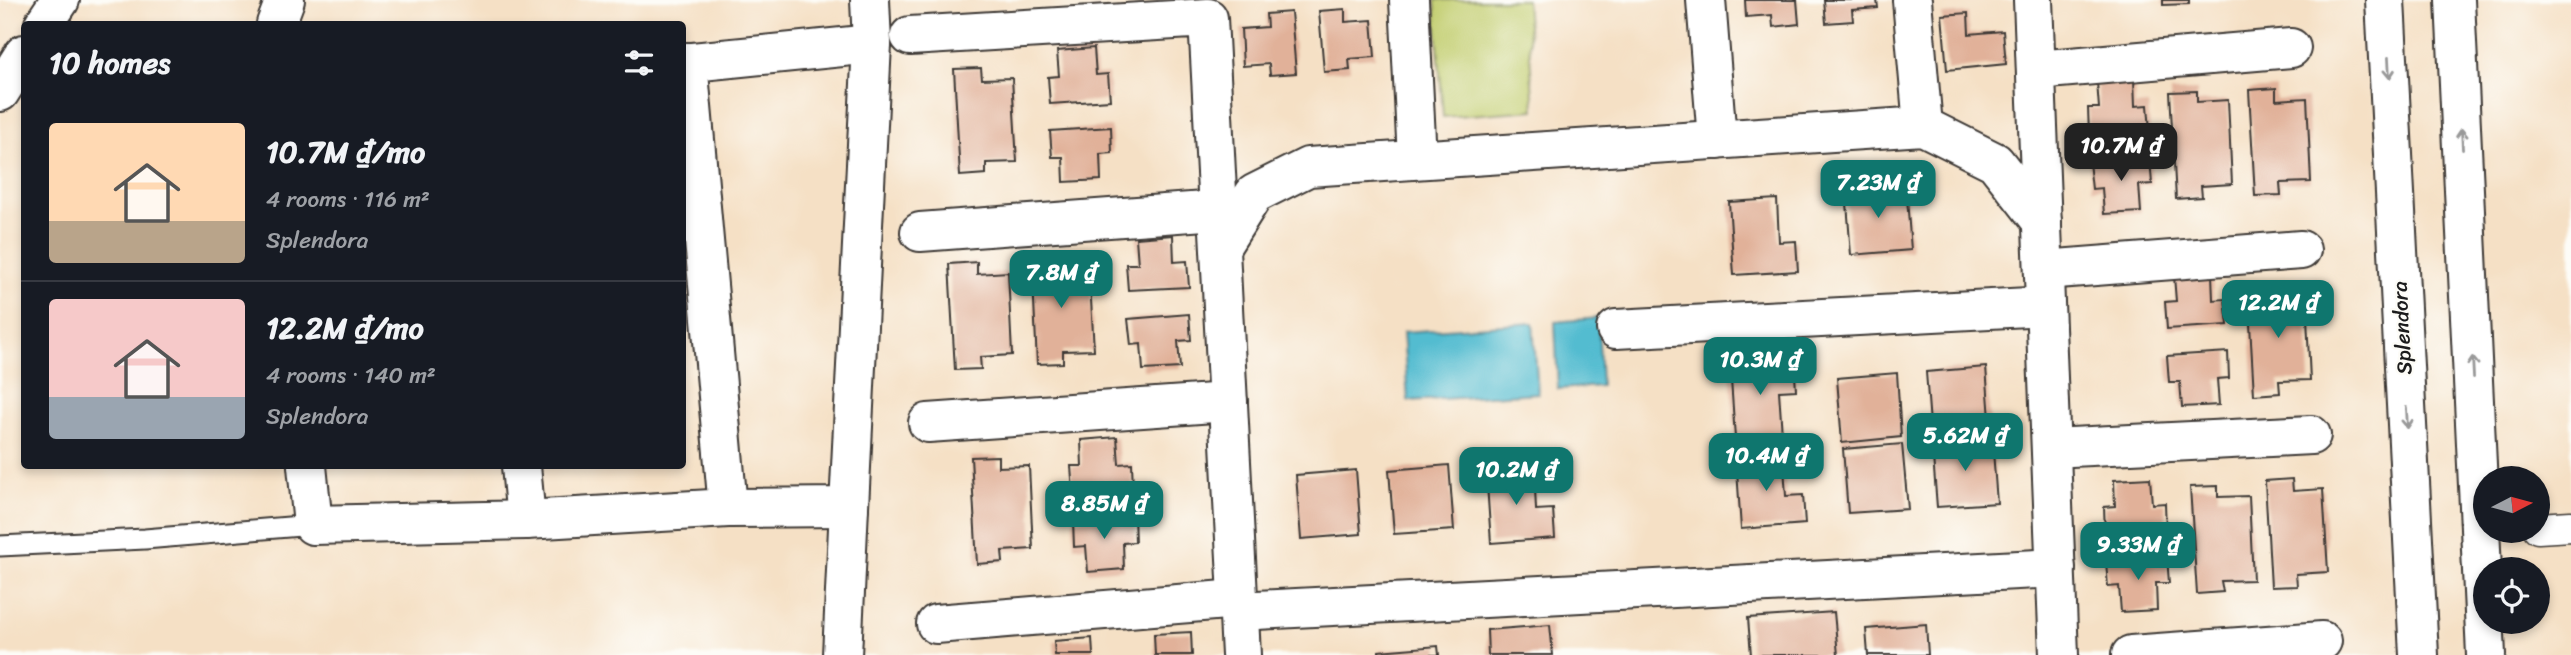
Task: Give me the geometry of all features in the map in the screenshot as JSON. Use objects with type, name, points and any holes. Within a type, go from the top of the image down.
[{"type":"street","points":[[46,21],[60,0]]},
{"type":"street","points":[[277,21],[285,0]]},
{"type":"street","points":[[842,655],[872,44],[870,0]]},
{"type":"street","points":[[1409,0],[1417,159]]},
{"type":"street","points":[[1706,0],[1717,140]]},
{"type":"street","points":[[1912,0],[1923,126]]},
{"type":"street","points":[[2033,0],[2059,655]]},
{"type":"street","name":"Splendora","points":[[2385,0],[2419,655]]},
{"type":"street","points":[[2455,0],[2480,466]]},
{"type":"street","points":[[911,36],[1208,18],[1241,655]]},
{"type":"street","points":[[686,62],[872,44]]},
{"type":"street","points":[[2036,70],[2291,48]]},
{"type":"street","points":[[0,92],[21,59]]},
{"type":"street","points":[[686,72],[728,508]]},
{"type":"street","points":[[1220,248],[1254,194],[1308,167],[1923,126],[1995,162],[2042,222]]},
{"type":"street","points":[[920,232],[1218,210]]},
{"type":"street","points":[[1616,329],[2045,288],[2301,250]]},
{"type":"street","points":[[928,423],[1228,402]]},
{"type":"street","points":[[2051,448],[2311,435]]},
{"type":"street","points":[[307,469],[313,525],[526,520],[728,508],[849,506]]},
{"type":"street","points":[[521,469],[526,520]]},
{"type":"street","points":[[2550,527],[2571,526]]},
{"type":"street","points":[[2484,543],[2486,655]]},
{"type":"street","points":[[936,624],[1238,605],[2056,568]]},
{"type":"street","points":[[2131,655],[2322,641]]},
{"type":"lane","points":[[0,546],[145,539],[313,525]]},
{"type":"green space","points":[[1435,0],[1526,0],[1534,110],[1443,117]]},
{"type":"water","points":[[1598,318],[1601,386],[1558,389],[1555,322]]},
{"type":"water","points":[[1533,323],[1538,393],[1408,401],[1403,332]]},
{"type":"building","points":[[1745,0],[1797,0],[1799,24],[1773,27],[1772,15],[1746,17]]},
{"type":"building","points":[[1824,0],[1877,0],[1878,8],[1852,10],[1853,21],[1826,23]]},
{"type":"building","points":[[2163,0],[2189,0],[2189,4],[2163,5]]},
{"type":"building","points":[[1345,9],[1345,22],[1372,20],[1375,57],[1349,59],[1350,70],[1324,72],[1319,11]]},
{"type":"building","points":[[1291,12],[1296,73],[1270,75],[1269,64],[1243,66],[1241,29],[1267,27],[1266,14]]},
{"type":"building","points":[[1968,13],[1969,34],[2003,31],[2006,64],[1947,70],[1942,15]]},
{"type":"building","points":[[1094,48],[1096,75],[1108,74],[1110,100],[1050,104],[1048,77],[1059,76],[1057,51]]},
{"type":"building","points":[[981,68],[982,79],[1012,78],[1017,162],[986,163],[986,174],[960,176],[954,69]]},
{"type":"building","points":[[2134,79],[2135,106],[2148,105],[2150,131],[2089,134],[2088,108],[2099,108],[2097,82]]},
{"type":"building","points":[[2276,88],[2276,100],[2307,98],[2311,182],[2280,183],[2281,195],[2255,196],[2249,90]]},
{"type":"building","points":[[2197,91],[2197,102],[2228,100],[2232,184],[2201,186],[2202,197],[2176,199],[2170,92]]},
{"type":"building","points":[[1111,127],[1112,153],[1100,154],[1101,180],[1064,182],[1063,157],[1052,157],[1050,131]]},
{"type":"building","points":[[2150,158],[2152,184],[2139,185],[2141,212],[2104,214],[2102,188],[2092,189],[2089,162]]},
{"type":"building","points":[[1906,185],[1911,250],[1851,255],[1846,190]]},
{"type":"building","points":[[1777,199],[1779,242],[1796,241],[1798,271],[1734,275],[1729,202]]},
{"type":"building","points":[[1173,235],[1174,262],[1187,261],[1189,287],[1128,290],[1126,264],[1138,264],[1136,238]]},
{"type":"building","points":[[1058,256],[1059,268],[1089,266],[1094,350],[1063,351],[1063,363],[1037,364],[1032,258]]},
{"type":"building","points":[[977,262],[977,274],[1008,272],[1012,355],[980,357],[981,369],[955,370],[949,264]]},
{"type":"building","points":[[2212,274],[2213,300],[2225,299],[2228,325],[2167,329],[2165,302],[2176,301],[2174,276]]},
{"type":"building","points":[[2275,286],[2275,298],[2306,297],[2310,380],[2279,381],[2280,393],[2254,395],[2248,288]]},
{"type":"building","points":[[1189,314],[1191,340],[1178,341],[1180,368],[1143,370],[1141,344],[1131,345],[1128,319]]},
{"type":"building","points":[[2228,352],[2229,378],[2217,379],[2219,405],[2182,407],[2180,382],[2169,382],[2167,356]]},
{"type":"building","points":[[1794,361],[1796,390],[1779,391],[1782,435],[1735,438],[1730,365]]},
{"type":"building","points":[[1986,367],[1991,432],[1931,437],[1926,372]]},
{"type":"building","points":[[1897,373],[1901,437],[1842,443],[1837,378]]},
{"type":"building","points":[[1117,437],[1119,464],[1132,463],[1133,489],[1073,493],[1071,466],[1082,466],[1081,440]]},
{"type":"building","points":[[1992,438],[1997,503],[1937,507],[1932,444]]},
{"type":"building","points":[[1902,444],[1908,509],[1848,513],[1843,449]]},
{"type":"building","points":[[1783,452],[1786,496],[1803,495],[1805,524],[1741,529],[1736,455]]},
{"type":"building","points":[[998,456],[998,467],[1029,466],[1033,549],[1002,551],[1003,562],[977,564],[971,457]]},
{"type":"building","points":[[1449,465],[1454,530],[1394,534],[1389,470]]},
{"type":"building","points":[[1534,466],[1536,510],[1553,509],[1555,538],[1491,543],[1486,469]]},
{"type":"building","points":[[1356,470],[1361,534],[1301,539],[1296,475]]},
{"type":"building","points":[[2150,478],[2152,504],[2165,503],[2166,530],[2105,533],[2104,507],[2115,506],[2114,480]]},
{"type":"building","points":[[2292,479],[2293,491],[2323,489],[2328,572],[2296,574],[2297,586],[2271,587],[2265,481]]},
{"type":"building","points":[[2218,486],[2218,497],[2249,496],[2253,580],[2221,581],[2223,592],[2197,594],[2190,487]]},
{"type":"building","points":[[1134,516],[1135,542],[1123,543],[1124,569],[1088,572],[1086,546],[1074,547],[1073,520]]},
{"type":"building","points":[[2167,557],[2169,583],[2156,583],[2157,610],[2121,612],[2119,586],[2108,587],[2106,561]]},
{"type":"building","points":[[1834,612],[1838,655],[1751,655],[1748,618]]},
{"type":"building","points":[[1926,624],[1928,655],[1868,655],[1866,629]]},
{"type":"building","points":[[1550,625],[1553,655],[1488,655],[1487,630]]},
{"type":"building","points":[[1191,632],[1192,655],[1155,655],[1154,634]]},
{"type":"building","points":[[1092,638],[1093,655],[1055,655],[1054,641]]},
{"type":"building","points":[[1438,646],[1439,655],[1379,655],[1379,651]]}]
